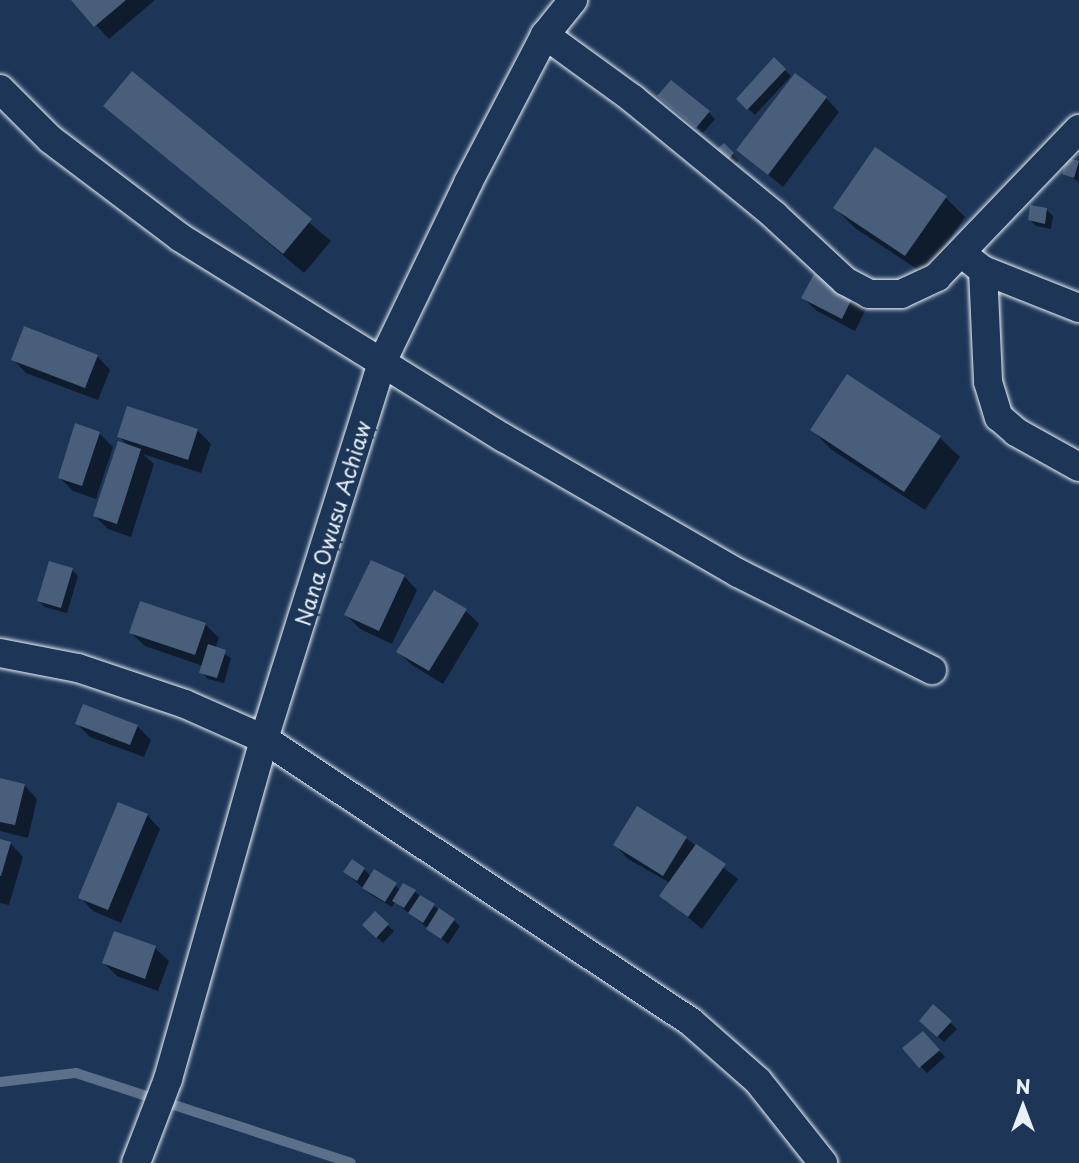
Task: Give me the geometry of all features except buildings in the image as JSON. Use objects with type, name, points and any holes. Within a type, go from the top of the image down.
[{"type":"street","name":"Nana Owusu Achiaw","points":[[140,1152],[168,1079],[264,739],[382,362],[468,183],[545,35],[573,0]]},
{"type":"street","points":[[545,35],[633,99],[774,215],[845,281],[869,294],[901,294],[973,262],[1079,129]]},
{"type":"street","points":[[0,89],[50,139],[181,238],[504,438],[738,573],[932,670]]},
{"type":"street","points":[[973,262],[1079,308]]},
{"type":"street","points":[[973,262],[988,382],[999,417],[1016,432],[1079,467]]},
{"type":"street","points":[[0,653],[78,668],[185,704],[264,739],[691,1022],[758,1081],[823,1163]]},
{"type":"waterway","points":[[0,1082],[76,1073],[351,1163]]}]
